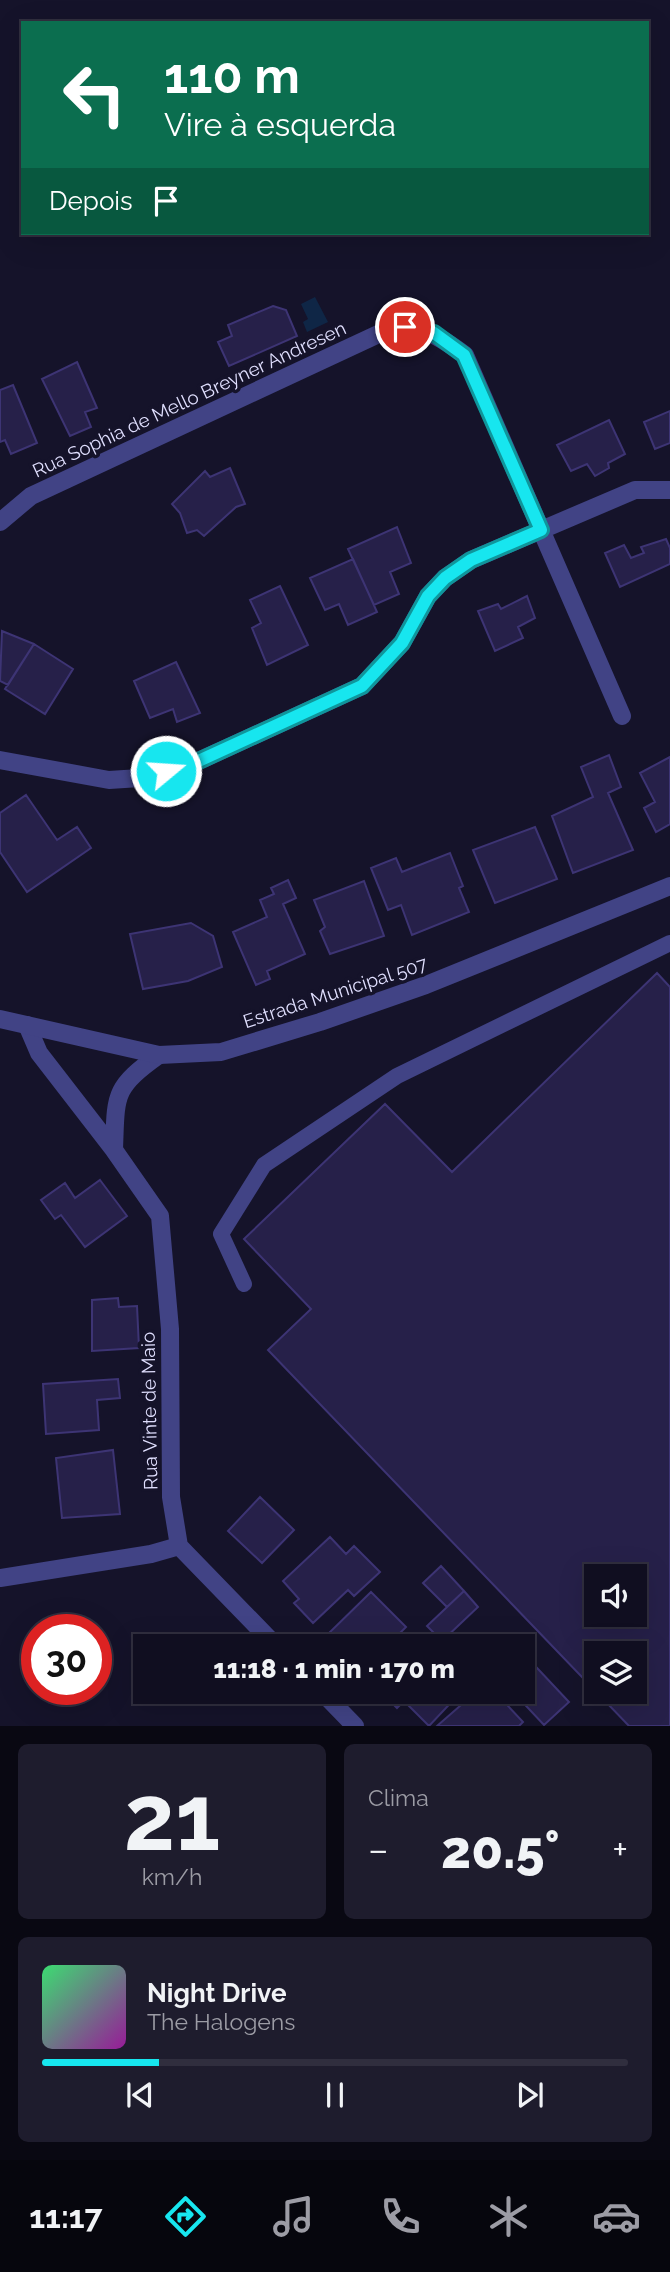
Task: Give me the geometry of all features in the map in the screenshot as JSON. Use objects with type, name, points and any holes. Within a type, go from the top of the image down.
[{"type":"street","name":"Rua Sophia de Mello Breyner Andresen","points":[[0,522],[31,496],[387,330],[405,327],[434,333],[464,355],[622,716]]},
{"type":"street","points":[[0,760],[109,780],[141,778],[192,764],[362,686],[402,643],[428,596],[445,578],[471,560],[635,490],[670,490]]},
{"type":"street","name":"Estrada Municipal 507","points":[[0,1019],[159,1055],[221,1052],[320,1022],[426,985],[670,886]]},
{"type":"street","name":"Rua Vinte de Maio","points":[[27,1025],[38,1053],[114,1150],[160,1216],[170,1329],[171,1497],[179,1546]]},
{"type":"street","points":[[114,1150],[117,1096],[129,1077],[159,1055]]},
{"type":"street","points":[[0,1578],[151,1554],[179,1546],[264,1634]]},
{"type":"street","points":[[334,1704],[355,1726]]},
{"type":"lane","points":[[244,1284],[222,1234],[264,1165],[397,1076],[670,943]]},
{"type":"water","points":[[315,297],[328,322],[307,332],[303,322],[308,319],[301,304]]},
{"type":"building","points":[[273,306],[286,310],[297,336],[229,366],[218,342],[232,336],[228,325]]},
{"type":"building","points":[[77,362],[97,408],[85,412],[91,427],[70,436],[42,379]]},
{"type":"building","points":[[13,385],[37,443],[11,454],[5,440],[0,442],[0,390]]},
{"type":"building","points":[[670,411],[670,443],[655,449],[644,422]]},
{"type":"building","points":[[609,420],[625,454],[608,463],[609,468],[595,476],[587,464],[571,471],[557,445]]},
{"type":"building","points":[[230,468],[245,504],[236,507],[204,536],[197,530],[187,533],[180,513],[172,504],[205,471],[210,477]]},
{"type":"building","points":[[397,527],[411,563],[390,572],[399,594],[374,605],[348,549]]},
{"type":"building","points":[[666,539],[670,548],[670,564],[620,587],[605,553],[624,545],[631,558],[644,553],[641,547]]},
{"type":"building","points":[[353,559],[377,612],[348,625],[339,604],[325,610],[310,578]]},
{"type":"building","points":[[280,586],[308,645],[267,665],[252,628],[261,623],[250,600]]},
{"type":"building","points":[[527,596],[535,618],[518,627],[523,638],[495,651],[478,611],[498,604],[501,609]]},
{"type":"building","points":[[2,631],[34,644],[8,685],[0,681]]},
{"type":"building","points":[[34,644],[73,669],[45,714],[5,689]]},
{"type":"building","points":[[176,662],[200,713],[177,722],[173,709],[150,718],[134,681]]},
{"type":"building","points":[[609,755],[621,787],[608,793],[633,850],[573,873],[552,816],[593,797],[581,767]]},
{"type":"building","points":[[670,757],[670,824],[656,832],[644,808],[655,802],[640,773]]},
{"type":"building","points":[[26,795],[57,840],[77,827],[91,848],[27,892],[0,852],[0,813]]},
{"type":"building","points":[[535,827],[557,879],[495,903],[473,850]]},
{"type":"building","points":[[450,853],[463,886],[459,888],[469,912],[412,935],[401,905],[388,910],[371,868],[396,858],[402,872]]},
{"type":"building","points":[[288,880],[296,898],[283,904],[305,954],[267,971],[270,979],[256,985],[233,932],[267,917],[260,900],[274,894],[271,888]]},
{"type":"building","points":[[364,881],[384,936],[330,954],[320,931],[325,927],[314,900]]},
{"type":"building","points":[[191,923],[213,936],[222,967],[188,981],[143,989],[130,934]]},
{"type":"building","points":[[657,973],[670,987],[670,1726],[629,1726],[608,1704],[647,1704],[647,1641],[584,1641],[584,1679],[268,1350],[311,1309],[244,1239],[385,1104],[452,1172]]},
{"type":"building","points":[[100,1180],[127,1216],[85,1247],[61,1215],[55,1219],[41,1200],[65,1183],[75,1198]]},
{"type":"building","points":[[118,1298],[119,1307],[137,1306],[139,1348],[92,1351],[92,1300]]},
{"type":"building","points":[[118,1379],[120,1398],[97,1400],[99,1430],[46,1434],[43,1384]]},
{"type":"building","points":[[113,1450],[120,1514],[62,1518],[56,1458]]},
{"type":"building","points":[[260,1497],[294,1530],[262,1563],[228,1531]]},
{"type":"building","points":[[330,1537],[346,1554],[354,1546],[380,1572],[354,1596],[348,1590],[313,1623],[294,1603],[299,1599],[283,1581]]},
{"type":"building","points":[[441,1566],[464,1591],[447,1607],[423,1583]]},
{"type":"building","points":[[464,1591],[478,1607],[449,1634],[435,1634],[427,1626]]},
{"type":"building","points":[[371,1592],[406,1627],[399,1634],[328,1634]]},
{"type":"building","points":[[535,1666],[569,1702],[544,1725],[524,1704],[535,1704]]},
{"type":"building","points":[[407,1704],[450,1704],[429,1726]]},
{"type":"building","points":[[462,1704],[506,1704],[523,1722],[519,1726],[437,1726]]},
{"type":"route","points":[[166,771],[192,764],[362,686],[402,643],[428,596],[445,578],[471,560],[541,530],[464,355],[434,333],[405,327]]}]
